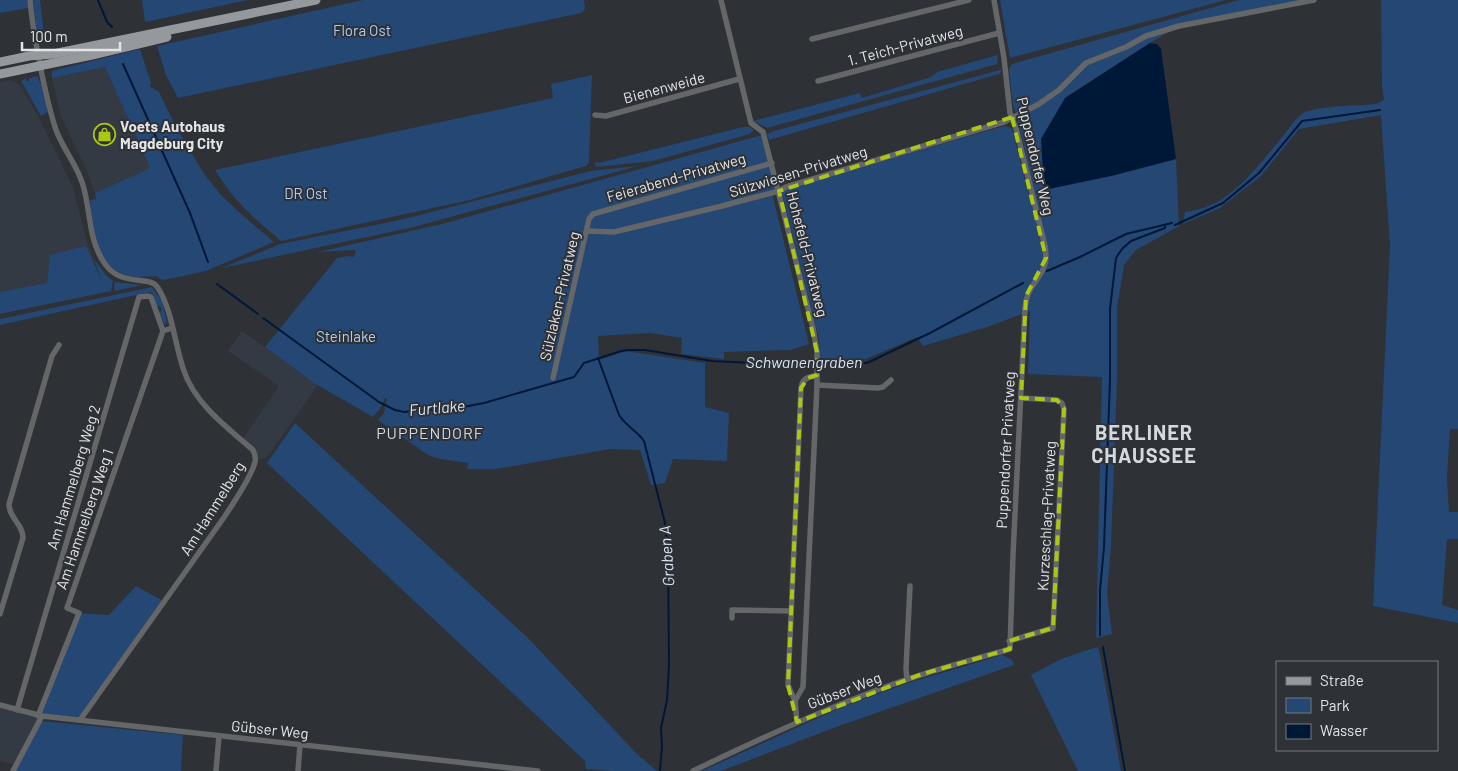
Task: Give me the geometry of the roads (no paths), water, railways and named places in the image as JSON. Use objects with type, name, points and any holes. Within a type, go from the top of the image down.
[{"type":"main road","points":[[0,62],[198,25],[316,0]]},
{"type":"main road","points":[[0,74],[101,53],[172,35],[198,25]]},
{"type":"street","name":"Am Hammelberg","points":[[30,0],[38,56],[56,132],[82,181],[91,231],[98,253],[108,267],[118,276],[130,280],[149,281],[156,285],[163,298],[184,372],[191,387],[204,405],[253,450],[255,457],[255,462],[242,488],[225,516],[80,720]]},
{"type":"street","name":"Hohefeld-Privatweg","points":[[721,0],[751,123],[763,132],[772,162],[813,328],[817,358],[803,687],[795,701]]},
{"type":"street","points":[[812,39],[969,0]]},
{"type":"street","name":"Puppendorfer Weg","points":[[994,0],[1012,118],[1045,246],[1046,258]]},
{"type":"street","name":"Sülzwiesen-Privatweg","points":[[587,231],[614,232],[722,206],[779,191],[786,187],[973,131],[1012,118],[1039,104],[1058,90],[1086,63],[1126,47],[1146,36],[1179,26],[1314,0]]},
{"type":"street","name":"1. Teich-Privatweg","points":[[818,81],[999,33]]},
{"type":"street","name":"Bienenweide","points":[[595,115],[606,116],[739,79]]},
{"type":"street","name":"Feierabend-Privatweg","points":[[589,219],[593,214],[772,162]]},
{"type":"street","name":"Sülzlaken-Privatweg","points":[[553,378],[589,219]]},
{"type":"street","name":"Puppendorfer Privatweg","points":[[1010,649],[1026,296],[1044,268],[1046,258]]},
{"type":"street","name":"Am Hammelberg Weg 2","points":[[17,710],[139,297],[151,297],[163,331]]},
{"type":"street","points":[[163,331],[172,328]]},
{"type":"street","name":"Am Hammelberg Weg 1","points":[[40,716],[79,613],[67,608],[163,331]]},
{"type":"street","points":[[0,614],[23,538],[21,528],[10,514],[9,504],[52,356],[59,345]]},
{"type":"street","name":"Hohefeld-Privatweg","points":[[797,722],[795,701],[788,685],[801,385],[805,379],[817,373]]},
{"type":"street","points":[[817,385],[878,388],[883,387],[891,380]]},
{"type":"street","name":"Kurzeschlag-Privatweg","points":[[1009,641],[1053,628],[1064,409],[1062,403],[1057,400],[1021,398]]},
{"type":"street","points":[[907,679],[910,586]]},
{"type":"street","points":[[732,618],[732,610],[791,611]]},
{"type":"street","name":"Gübser Weg","points":[[693,771],[797,722],[907,679],[1010,649]]},
{"type":"street","name":"Gübser Weg","points":[[0,705],[40,716],[538,771]]},
{"type":"street","points":[[13,771],[40,716]]},
{"type":"street","points":[[216,771],[218,736]]},
{"type":"street","points":[[298,771],[300,745]]},
{"type":"water","points":[[1150,43],[1157,44],[1161,49],[1176,159],[1111,176],[1044,190],[1041,139],[1065,98]]},
{"type":"waterway","name":"Furtlake","points":[[98,0],[107,22],[112,27]]},
{"type":"waterway","name":"Furtlake","points":[[123,64],[190,213],[208,262]]},
{"type":"waterway","name":"Schwanengraben","points":[[1175,225],[1223,203],[1259,173],[1302,121],[1380,110]]},
{"type":"waterway","name":"Schwanengraben","points":[[1047,271],[1126,234],[1172,223]]},
{"type":"waterway","points":[[1100,635],[1100,590],[1104,547],[1110,379],[1110,309],[1116,258],[1131,241],[1165,228],[1165,225]]},
{"type":"waterway","name":"Schwanengraben","points":[[263,318],[379,402],[404,412],[463,407],[484,403],[574,377],[584,363],[629,350],[645,350],[712,361],[867,363],[930,333],[1023,283]]},
{"type":"waterway","name":"Furtlake","points":[[217,284],[258,314]]},
{"type":"waterway","name":"Graben A","points":[[598,358],[619,415],[644,441],[665,523],[668,553],[669,665],[667,700],[661,728],[660,770]]},
{"type":"waterway","points":[[1103,647],[1125,771]]},
{"type":"place","name":"Voets Autohaus Magdeburg City","points":[[104,135]]},
{"type":"district","name":"PUPPENDORF","points":[[430,432]]},
{"type":"district","name":"BERLINER CHAUSSEE","points":[[1144,444]]},
{"type":"park label","name":"Flora Ost","points":[[362,30]]},
{"type":"park label","name":"DR Ost","points":[[306,193]]},
{"type":"park label","name":"Steinlake","points":[[346,336]]}]
